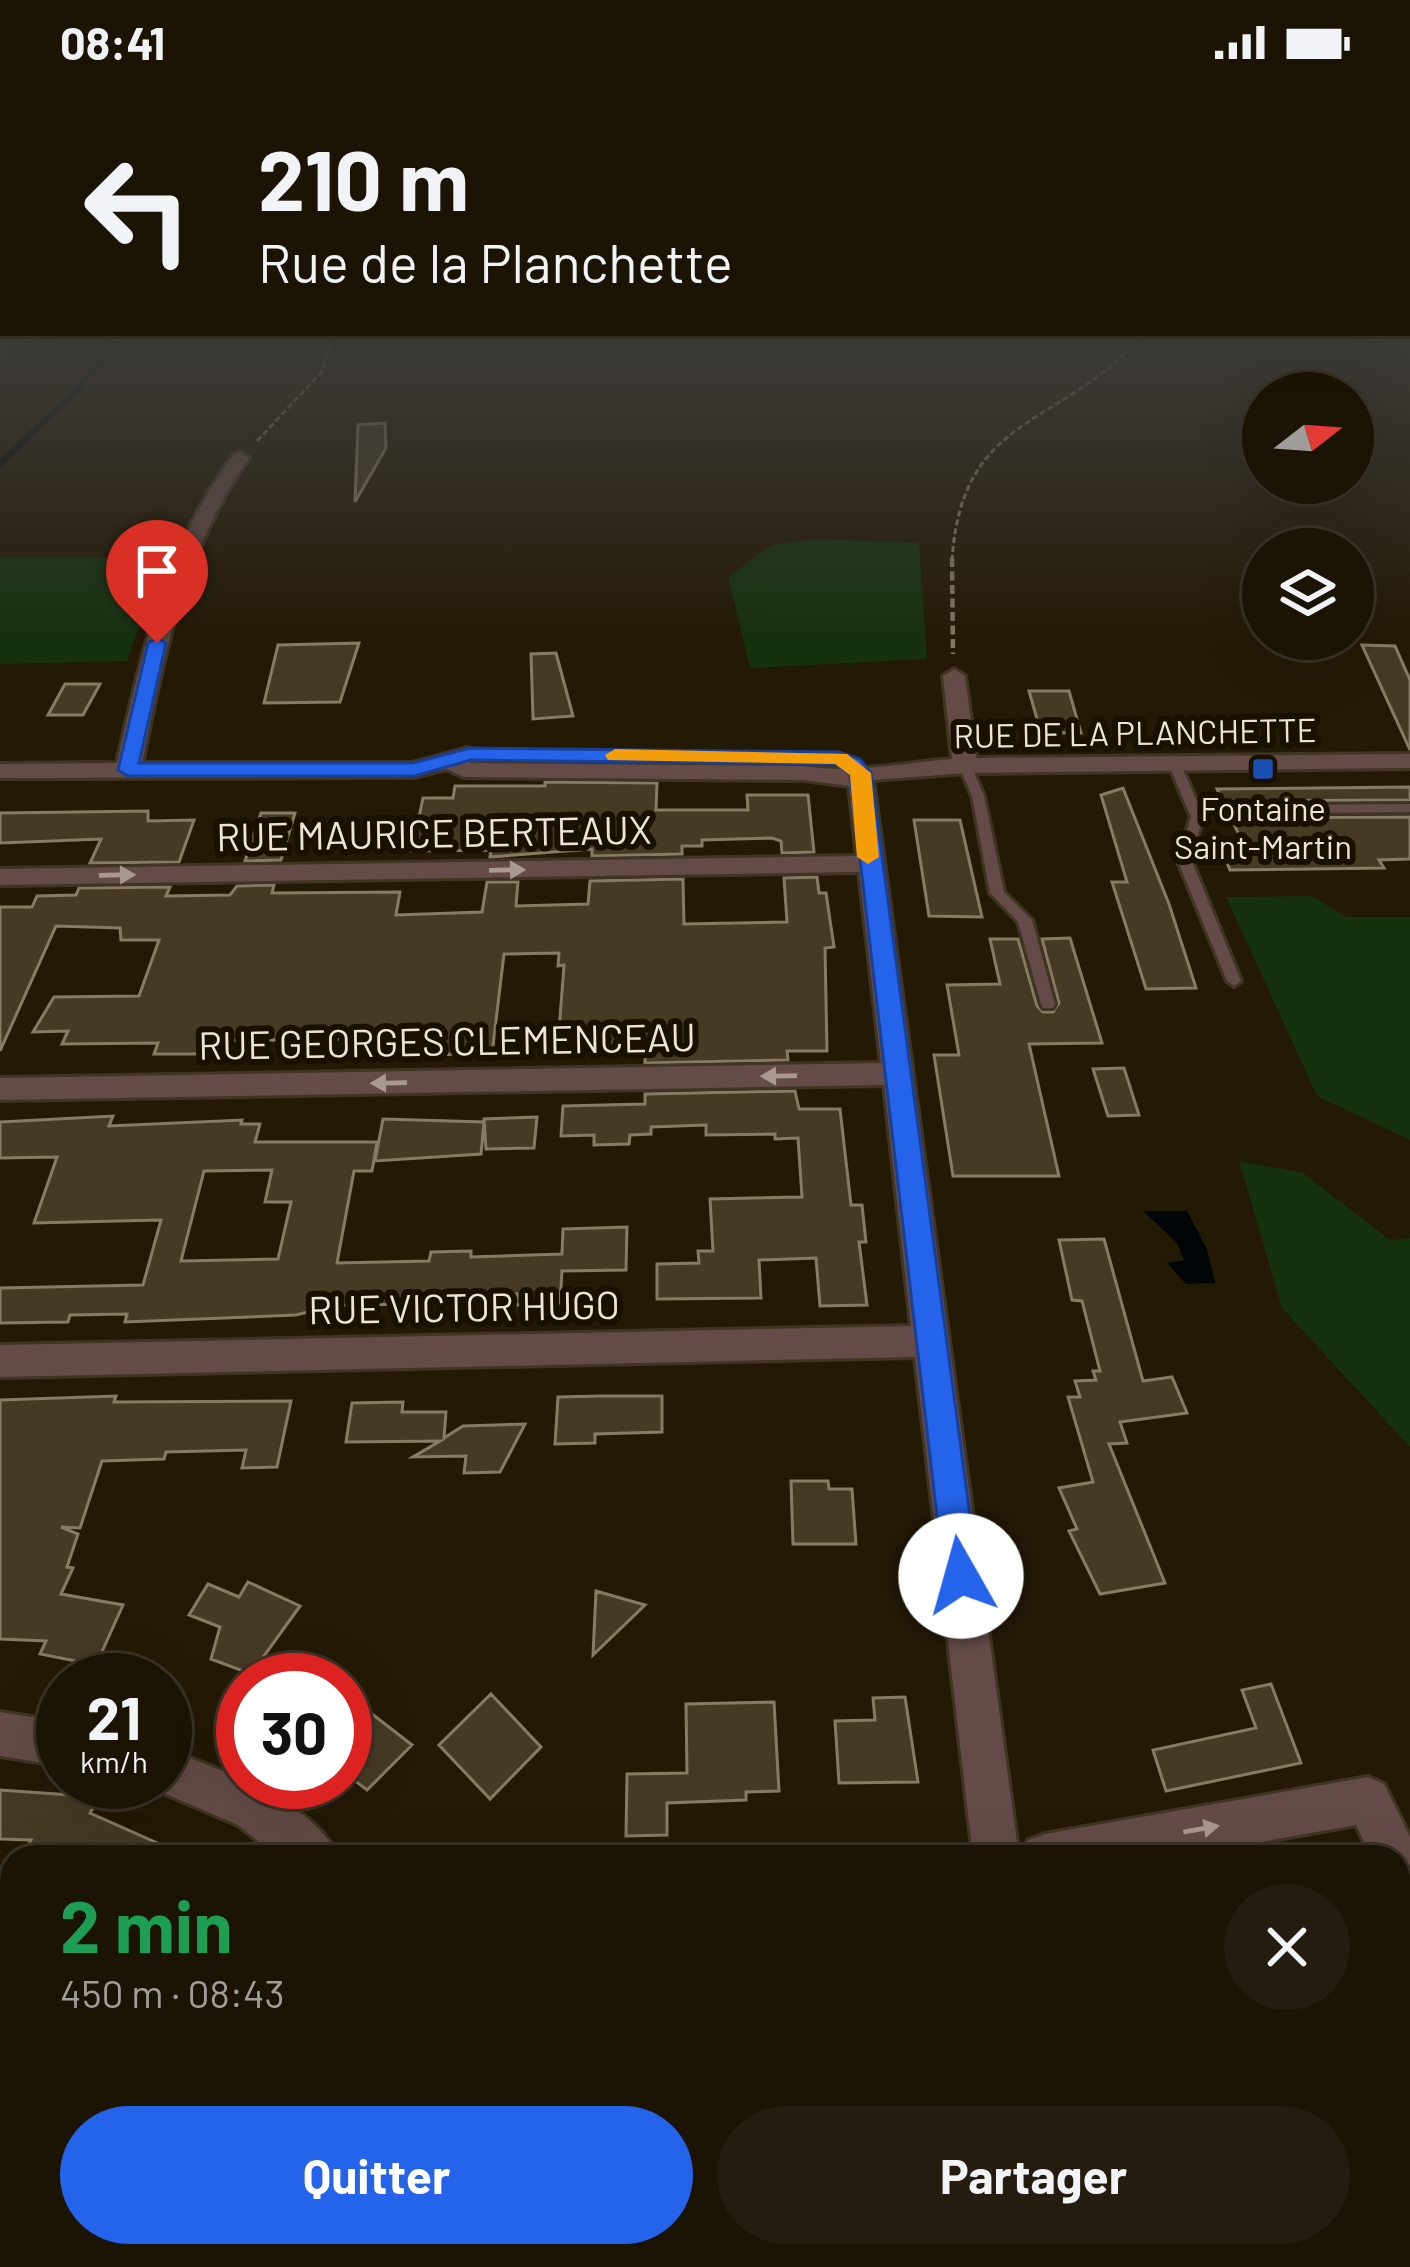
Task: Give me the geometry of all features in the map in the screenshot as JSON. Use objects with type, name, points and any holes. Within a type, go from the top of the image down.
[{"type":"street","points":[[128,770],[167,601],[209,506],[240,458]]},
{"type":"street","points":[[954,676],[965,766]]},
{"type":"street","name":"RUE DE LA PLANCHETTE","points":[[0,771],[414,770],[451,761],[464,770],[804,773],[844,780],[860,773],[965,766],[1410,761]]},
{"type":"street","points":[[860,773],[994,1845]]},
{"type":"street","name":"RUE MAURICE BERTEAUX","points":[[0,877],[869,864]]},
{"type":"street","name":"RUE GEORGES CLEMENCEAU","points":[[0,1089],[896,1074]]},
{"type":"street","name":"RUE VICTOR HUGO","points":[[0,1361],[931,1341]]},
{"type":"street","points":[[0,1734],[36,1740]]},
{"type":"street","points":[[192,1783],[254,1809],[300,1845]]},
{"type":"street","points":[[1113,1845],[1368,1800],[1390,1845]]},
{"type":"lane","points":[[1174,763],[1197,817],[1184,859],[1234,981]]},
{"type":"lane","points":[[965,766],[978,796],[997,893],[1025,920],[1048,1004]]},
{"type":"lane","points":[[1194,810],[1410,808]]},
{"type":"path","points":[[240,458],[257,441]]},
{"type":"path","points":[[954,676],[949,562],[961,498],[981,460],[1003,441]]},
{"type":"green space","points":[[815,539],[919,543],[927,659],[750,668],[728,577],[772,545]]},
{"type":"green space","points":[[0,557],[163,557],[127,661],[0,664]]},
{"type":"green space","points":[[1312,896],[1346,917],[1410,917],[1410,1140],[1317,1096],[1226,897]]},
{"type":"green space","points":[[1239,1161],[1303,1173],[1390,1240],[1410,1238],[1410,1447],[1282,1308]]},
{"type":"shaded area","points":[[1143,1211],[1187,1211],[1207,1249],[1215,1283],[1186,1284],[1167,1263],[1184,1260],[1177,1243]]},
{"type":"building","points":[[357,441],[386,441],[386,448],[355,502]]},
{"type":"building","points":[[359,643],[340,702],[264,703],[278,645]]},
{"type":"building","points":[[1374,645],[1395,646],[1410,680],[1410,750],[1369,660],[1374,660]]},
{"type":"building","points":[[556,653],[573,716],[533,719],[531,654]]},
{"type":"building","points":[[65,684],[100,684],[83,715],[48,715]]},
{"type":"building","points":[[1029,691],[1069,691],[1081,733],[1041,733]]},
{"type":"building","points":[[545,782],[657,783],[656,810],[748,810],[747,795],[808,795],[814,852],[782,853],[781,841],[772,838],[702,840],[702,846],[682,846],[682,854],[592,856],[592,849],[490,857],[491,850],[412,851],[423,798],[453,798],[455,786],[545,786]]},
{"type":"building","points":[[1410,787],[1410,800],[1223,801],[1217,789]]},
{"type":"building","points":[[1123,788],[1196,988],[1146,989],[1112,882],[1127,882],[1101,795]]},
{"type":"building","points":[[148,811],[148,821],[194,820],[179,862],[90,863],[101,839],[0,843],[0,813]]},
{"type":"building","points":[[261,813],[295,813],[281,860],[245,861]]},
{"type":"building","points":[[1410,817],[1410,859],[1379,860],[1384,868],[1230,870],[1218,841],[1242,841],[1231,818]]},
{"type":"building","points":[[914,820],[960,820],[982,917],[929,916]]},
{"type":"building","points":[[817,877],[819,893],[826,893],[834,947],[825,948],[827,1051],[787,1051],[788,1060],[645,1063],[645,1042],[558,1044],[564,965],[558,966],[559,953],[504,954],[492,1054],[382,1055],[385,1042],[347,1039],[214,1041],[210,1054],[154,1054],[158,1043],[62,1044],[68,1031],[33,1032],[54,997],[139,996],[159,940],[121,940],[120,928],[56,926],[0,1051],[0,907],[32,907],[37,896],[76,895],[79,888],[170,887],[166,896],[230,895],[237,886],[274,885],[272,893],[400,892],[396,915],[482,912],[487,882],[518,882],[516,906],[588,904],[590,881],[683,879],[684,924],[787,922],[784,878]]},
{"type":"building","points":[[1070,938],[1102,1043],[1029,1044],[1059,1176],[953,1176],[934,1055],[959,1055],[947,985],[1000,984],[990,939],[1018,939],[1037,1006],[1053,1012],[1059,1003],[1042,939]]},
{"type":"building","points":[[1124,1068],[1139,1115],[1108,1116],[1093,1069]]},
{"type":"building","points":[[795,1091],[799,1109],[840,1109],[851,1205],[862,1205],[866,1242],[859,1242],[867,1305],[820,1306],[816,1258],[759,1260],[761,1298],[657,1299],[657,1264],[699,1263],[698,1251],[713,1251],[710,1199],[802,1197],[798,1138],[706,1135],[706,1125],[651,1127],[651,1134],[630,1135],[629,1144],[594,1145],[594,1135],[561,1136],[563,1106],[645,1104],[645,1094]]},
{"type":"building","points":[[113,1116],[109,1126],[242,1120],[241,1124],[260,1124],[255,1142],[377,1142],[372,1171],[354,1171],[337,1263],[429,1261],[431,1252],[471,1251],[471,1257],[562,1254],[563,1229],[627,1227],[626,1270],[562,1271],[560,1303],[516,1305],[517,1294],[413,1293],[412,1304],[313,1306],[312,1311],[296,1315],[125,1322],[127,1314],[70,1315],[68,1322],[0,1323],[0,1288],[143,1285],[161,1220],[34,1223],[57,1157],[0,1158],[0,1122]],"holes":[[[272,1170],[265,1202],[291,1202],[278,1259],[181,1261],[204,1171]]]},
{"type":"building","points":[[537,1117],[534,1148],[486,1149],[484,1119]]},
{"type":"building","points":[[383,1119],[484,1122],[481,1154],[375,1161]]},
{"type":"building","points":[[1104,1239],[1143,1381],[1172,1377],[1187,1413],[1120,1422],[1127,1443],[1109,1444],[1165,1583],[1100,1594],[1069,1531],[1077,1529],[1059,1488],[1093,1482],[1068,1397],[1080,1397],[1075,1381],[1096,1380],[1093,1371],[1100,1371],[1082,1301],[1072,1300],[1059,1240]]},
{"type":"building","points":[[116,1396],[114,1402],[291,1401],[277,1467],[242,1468],[246,1450],[166,1452],[164,1459],[102,1461],[80,1528],[61,1527],[78,1534],[67,1567],[73,1568],[61,1594],[123,1605],[101,1653],[40,1653],[46,1641],[0,1639],[0,1400]]},
{"type":"building","points":[[662,1396],[662,1432],[595,1434],[595,1443],[555,1444],[558,1397]]},
{"type":"building","points":[[403,1402],[402,1412],[446,1412],[444,1438],[463,1426],[525,1424],[500,1472],[464,1473],[466,1456],[413,1457],[440,1441],[346,1442],[352,1403]]},
{"type":"building","points":[[791,1481],[828,1481],[829,1489],[852,1489],[856,1544],[793,1544]]},
{"type":"building","points":[[248,1582],[300,1606],[266,1653],[216,1653],[216,1661],[211,1659],[220,1627],[189,1615],[208,1584],[239,1597]]},
{"type":"building","points":[[596,1591],[645,1605],[593,1655]]},
{"type":"building","points":[[1271,1684],[1301,1763],[1166,1791],[1153,1750],[1256,1728],[1242,1690]]},
{"type":"building","points":[[491,1694],[541,1747],[490,1799],[439,1745]]},
{"type":"building","points":[[905,1697],[918,1782],[839,1783],[835,1721],[875,1720],[873,1698]]},
{"type":"building","points":[[774,1702],[779,1791],[746,1792],[746,1800],[667,1803],[667,1835],[626,1836],[627,1774],[687,1773],[686,1704]]},
{"type":"building","points":[[372,1714],[412,1745],[372,1785]]},
{"type":"building","points":[[0,1790],[36,1793],[36,1809],[92,1809],[90,1813],[162,1845],[28,1845],[31,1840],[0,1839]]},
{"type":"waterway","points":[[0,464],[24,441]]},
{"type":"slow traffic","points":[[615,755],[839,758],[860,773],[868,857]]},
{"type":"place","name":"Fontaine Saint-Martin","points":[[1263,769]]},
{"type":"route","points":[[157,643],[128,770],[414,770],[470,754],[839,758],[853,764],[860,773],[961,1576]]}]
